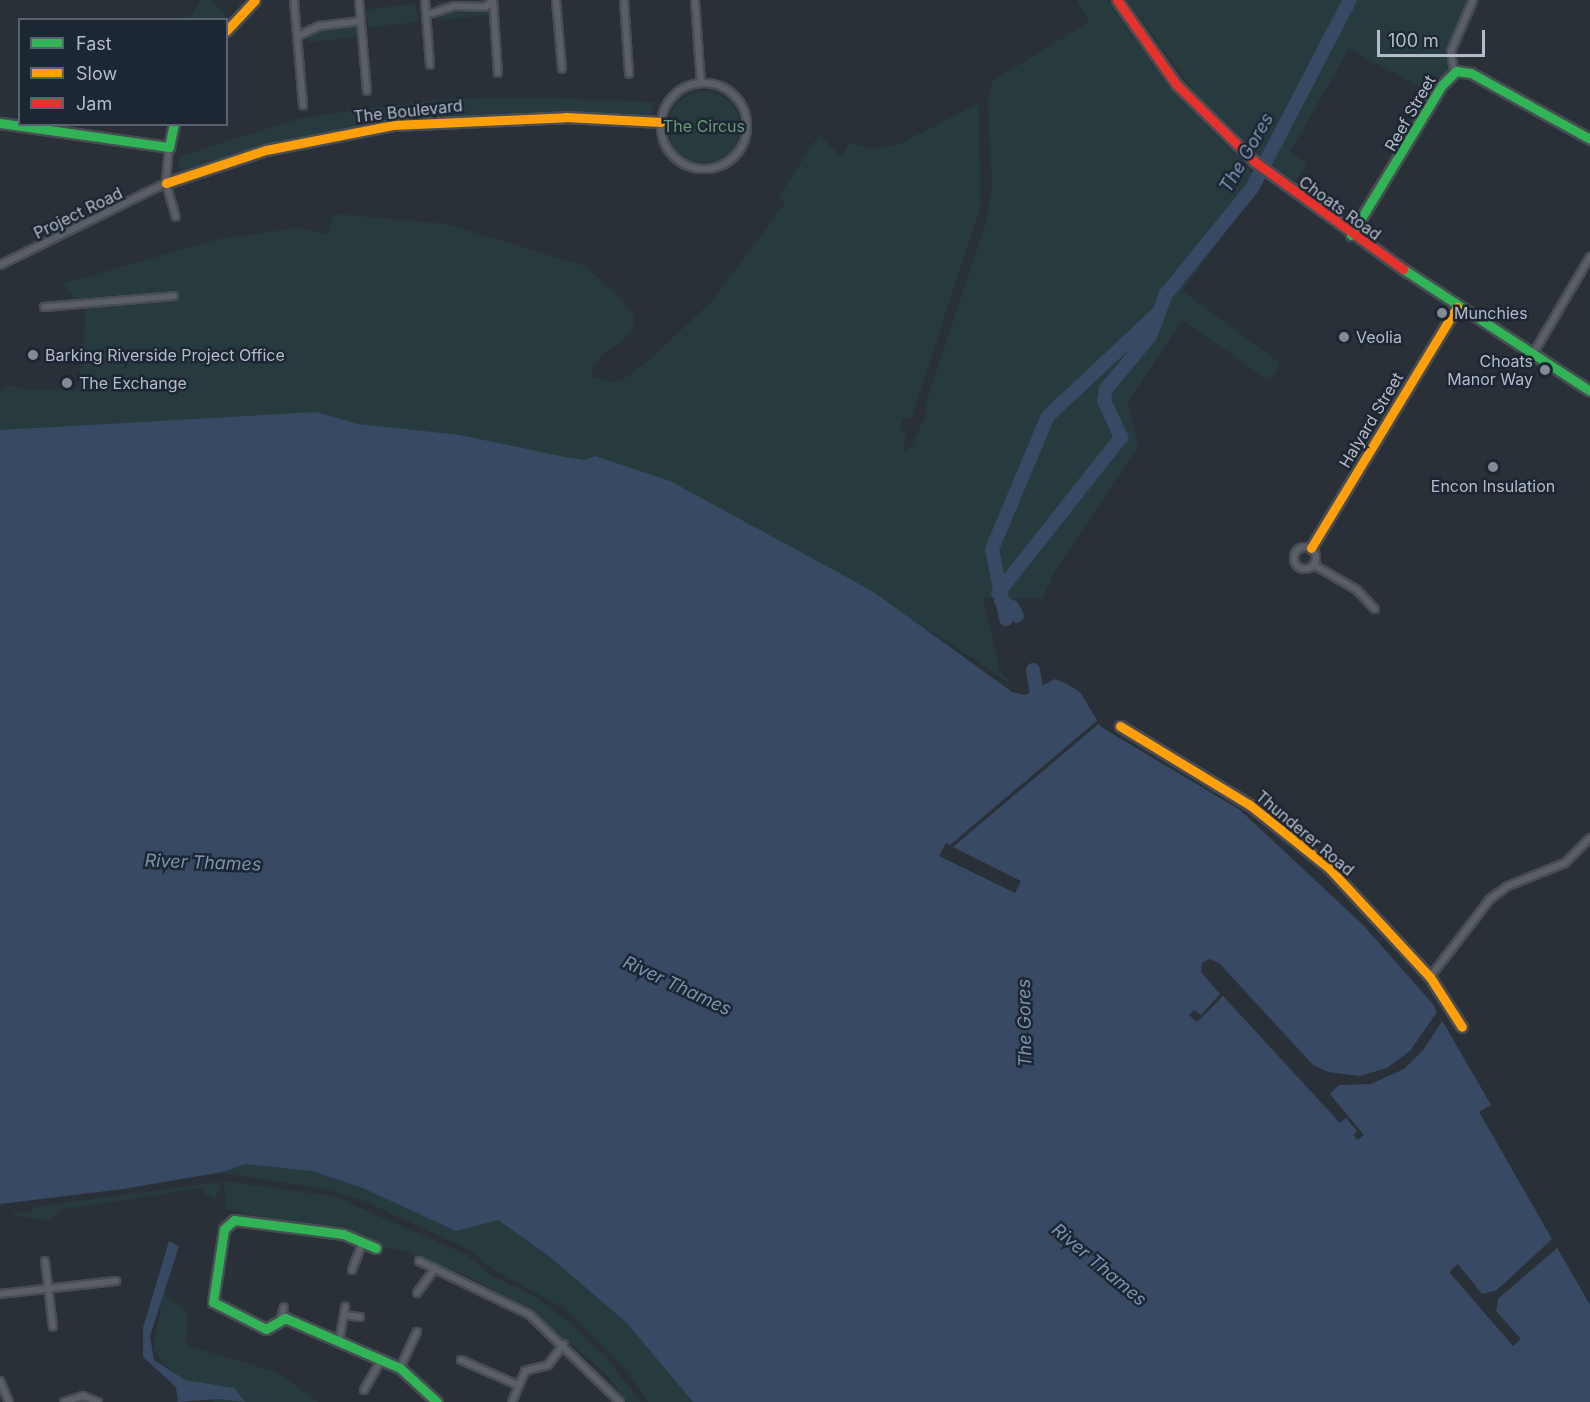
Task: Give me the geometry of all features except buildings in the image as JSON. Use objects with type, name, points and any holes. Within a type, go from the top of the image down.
[{"type":"street","points":[[228,29],[255,0]]},
{"type":"street","points":[[294,0],[303,106]]},
{"type":"street","points":[[359,0],[367,91]]},
{"type":"street","points":[[425,0],[430,65]]},
{"type":"street","points":[[426,15],[455,6],[485,7],[493,0]]},
{"type":"street","points":[[493,0],[498,73]]},
{"type":"street","points":[[556,0],[562,69]]},
{"type":"street","points":[[624,0],[629,74]]},
{"type":"street","points":[[695,0],[701,83]]},
{"type":"street","name":"Choats Road","points":[[1117,0],[1176,84],[1254,162],[1350,235],[1457,307],[1590,391]]},
{"type":"street","name":"Reef Street","points":[[1350,235],[1454,72],[1451,51],[1473,0]]},
{"type":"street","points":[[298,36],[319,26],[361,21]]},
{"type":"street","points":[[1454,72],[1471,73],[1590,139]]},
{"type":"street","points":[[701,83],[726,88],[743,107],[747,132],[734,157],[709,169],[684,165],[666,147],[661,122],[670,100],[684,88],[701,83]]},
{"type":"street","name":"The Boulevard","points":[[166,183],[266,150],[393,125],[566,117],[661,122]]},
{"type":"street","points":[[0,123],[18,126]]},
{"type":"street","points":[[21,126],[169,147]]},
{"type":"street","points":[[174,126],[166,183],[176,217]]},
{"type":"street","name":"Project Road","points":[[0,265],[166,183]]},
{"type":"street","points":[[1533,354],[1590,257]]},
{"type":"street","points":[[44,307],[174,296]]},
{"type":"street","name":"Halyard Street","points":[[1314,565],[1305,569],[1297,569],[1296,552],[1311,548],[1457,307]]},
{"type":"street","points":[[1311,548],[1316,558],[1314,565],[1357,590],[1375,609]]},
{"type":"street","name":"Thunderer Road","points":[[1120,726],[1250,805],[1329,868],[1430,977],[1462,1027]]},
{"type":"street","points":[[1430,977],[1490,899],[1509,886],[1565,863],[1590,838]]},
{"type":"street","points":[[284,1307],[281,1318],[267,1329],[214,1303],[219,1251],[227,1224],[238,1219],[282,1224],[319,1233],[343,1234],[376,1248]]},
{"type":"street","points":[[352,1270],[363,1242]]},
{"type":"street","points":[[45,1261],[53,1327]]},
{"type":"street","points":[[419,1261],[530,1315],[564,1344],[620,1402]]},
{"type":"street","points":[[417,1293],[435,1268]]},
{"type":"street","points":[[0,1294],[116,1281]]},
{"type":"street","points":[[339,1342],[345,1311],[360,1317]]},
{"type":"street","points":[[281,1318],[400,1368],[437,1402]]},
{"type":"street","points":[[400,1368],[417,1332]]},
{"type":"street","points":[[514,1401],[525,1371],[548,1365],[564,1344]]},
{"type":"street","points":[[364,1390],[381,1360]]},
{"type":"street","points":[[461,1360],[518,1385]]},
{"type":"street","points":[[0,1381],[9,1402]]},
{"type":"street","points":[[64,1402],[83,1396],[98,1402]]},
{"type":"green space","points":[[201,0],[210,0],[225,15],[222,18],[190,18]]},
{"type":"green space","points":[[488,0],[490,15],[439,20],[437,2]]},
{"type":"green space","points":[[1077,0],[1107,0],[1167,85],[1262,182],[1182,291],[1280,363],[1270,381],[1182,320],[1128,402],[1138,446],[1053,574],[1043,599],[983,598],[1000,672],[1015,687],[919,623],[1012,692],[1025,695],[1055,679],[1080,692],[1101,727],[1240,810],[1363,925],[1432,1003],[1491,1105],[1479,1112],[1590,1305],[0,607],[0,394],[4,387],[11,385],[28,390],[79,389],[86,311],[62,284],[214,240],[298,228],[329,234],[332,216],[336,214],[447,224],[585,266],[619,297],[634,316],[633,327],[622,342],[604,353],[591,369],[594,377],[613,382],[629,376],[657,353],[714,299],[785,203],[779,196],[819,135],[841,157],[850,143],[869,149],[897,145],[978,104],[981,205],[913,413],[910,419],[903,418],[900,429],[905,432],[904,451],[910,449],[926,415],[926,403],[986,223],[992,184],[988,103],[992,81],[1089,22]]},
{"type":"green space","points":[[1127,0],[1481,0],[1438,96],[1349,49],[1290,152],[1307,164],[1295,181],[1264,159],[1196,94]]},
{"type":"green space","points":[[416,4],[418,22],[368,27],[366,9]]},
{"type":"green space","points":[[356,19],[358,37],[308,42],[306,24]]},
{"type":"green space","name":"The Circus","points":[[711,91],[730,101],[738,113],[740,127],[738,141],[730,153],[718,161],[697,163],[678,153],[670,141],[668,120],[678,101],[690,93]]},
{"type":"green space","points":[[524,97],[655,102],[650,116],[501,114],[363,125],[263,146],[180,176],[178,157],[300,118],[433,100]]},
{"type":"green space","points":[[197,1148],[490,1200],[802,1402],[648,1402],[626,1370],[565,1309],[493,1269],[467,1248],[366,1202],[325,1189],[222,1173],[0,1204],[0,1187]]},
{"type":"green space","points":[[224,1181],[333,1196],[467,1255],[492,1276],[534,1296],[575,1327],[606,1357],[640,1402],[627,1402],[605,1373],[531,1311],[471,1278],[406,1251],[379,1247],[343,1229],[314,1228],[226,1209]]},
{"type":"green space","points":[[220,1182],[222,1190],[218,1190],[216,1199],[204,1193],[203,1188],[59,1210],[50,1221],[13,1215],[12,1211],[29,1212],[34,1207]]},
{"type":"green space","points":[[163,1294],[187,1312],[186,1345],[276,1372],[318,1402],[212,1402],[218,1399],[173,1373],[153,1350]]},
{"type":"water","name":"River Thames","points":[[316,412],[358,424],[460,435],[584,460],[595,456],[670,481],[872,591],[1012,692],[1025,695],[1055,679],[1067,684],[1080,692],[1101,727],[1240,810],[1363,925],[1432,1003],[1491,1105],[1479,1112],[1590,1305],[1590,1402],[693,1402],[626,1322],[549,1256],[498,1220],[456,1231],[363,1188],[312,1171],[245,1164],[222,1172],[123,1189],[0,1204],[0,430]]},
{"type":"water","points":[[169,1241],[179,1246],[150,1336],[154,1360],[185,1380],[234,1388],[245,1402],[219,1399],[178,1402],[176,1387],[143,1357],[143,1328]]},
{"type":"pier","points":[[1099,719],[1101,722],[953,847],[1021,881],[1015,893],[939,856],[946,843],[950,845]]},
{"type":"pier","points":[[1209,959],[1219,963],[1313,1065],[1328,1072],[1360,1076],[1387,1068],[1410,1051],[1439,1009],[1444,1018],[1424,1049],[1404,1069],[1371,1084],[1339,1085],[1330,1094],[1364,1135],[1358,1140],[1353,1135],[1357,1131],[1346,1118],[1340,1123],[1223,996],[1197,1022],[1189,1015],[1194,1010],[1201,1015],[1220,994],[1201,972],[1202,963]]},
{"type":"pier","points":[[1552,1239],[1557,1248],[1498,1299],[1496,1311],[1521,1339],[1513,1346],[1450,1273],[1458,1264],[1482,1294],[1497,1290]]},
{"type":"waterway","name":"The Gores","points":[[998,593],[1121,437],[1104,401],[1106,389],[1150,336],[1166,294],[1252,188],[1350,0]]},
{"type":"waterway","name":"The Gores","points":[[1006,619],[992,549],[1048,416],[1158,313]]},
{"type":"waterway","name":"The Gores","points":[[1001,601],[1012,607],[1017,616]]},
{"type":"waterway","name":"The Gores","points":[[1033,670],[1038,703]]},
{"type":"traffic: fast","points":[[1351,235],[1442,85],[1456,71],[1471,73],[1590,139]]},
{"type":"traffic: fast","points":[[0,123],[18,126]]},
{"type":"traffic: fast","points":[[21,126],[169,147],[174,126]]},
{"type":"traffic: fast","points":[[1403,269],[1590,391]]},
{"type":"traffic: fast","points":[[376,1248],[343,1234],[234,1220],[224,1229],[213,1302],[266,1329],[285,1318],[400,1368],[437,1402]]},
{"type":"traffic: slow","points":[[228,29],[255,0]]},
{"type":"traffic: slow","points":[[166,183],[266,150],[393,125],[566,117],[661,122]]},
{"type":"traffic: slow","points":[[1311,548],[1457,307]]},
{"type":"traffic: slow","points":[[1120,726],[1250,805],[1329,868],[1430,977],[1462,1027]]},
{"type":"traffic: jam","points":[[1117,0],[1176,84],[1255,162],[1403,269]]},
{"type":"place","name":"Munchies","points":[[1442,313]]},
{"type":"place","name":"Veolia","points":[[1344,337]]},
{"type":"place","name":"Barking Riverside Project Office","points":[[33,355]]},
{"type":"place","name":"Choats Manor Way","points":[[1545,370]]},
{"type":"place","name":"The Exchange","points":[[67,383]]},
{"type":"place","name":"Encon Insulation","points":[[1493,467]]}]
